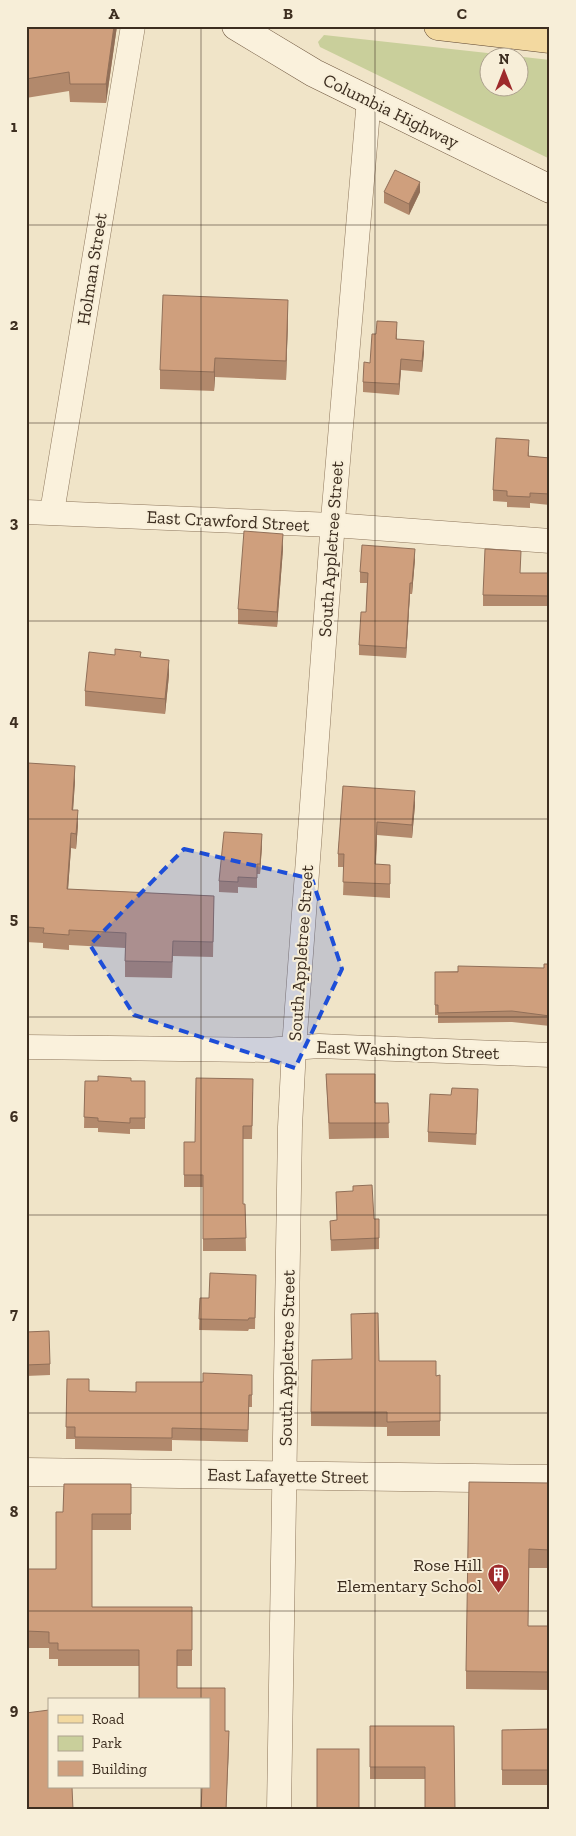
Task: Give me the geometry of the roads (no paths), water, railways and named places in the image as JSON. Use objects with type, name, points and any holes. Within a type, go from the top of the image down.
[{"type":"main road","points":[[438,26],[550,39]]},
{"type":"street","name":"Holman Street","points":[[52,512],[133,26]]},
{"type":"street","name":"Columbia Highway","points":[[236,26],[314,73],[550,189]]},
{"type":"street","name":"South Appletree Street","points":[[279,1810],[290,1127],[294,1048],[333,525],[369,99]]},
{"type":"street","name":"East Crawford Street","points":[[26,512],[333,525],[550,540]]},
{"type":"street","name":"East Washington Street","points":[[26,1047],[266,1050],[319,1046],[550,1055]]},
{"type":"street","name":"East Lafayette Street","points":[[26,1472],[550,1479]]},
{"type":"place","name":"Rose Hill Elementary School","points":[[498,1594]]}]
